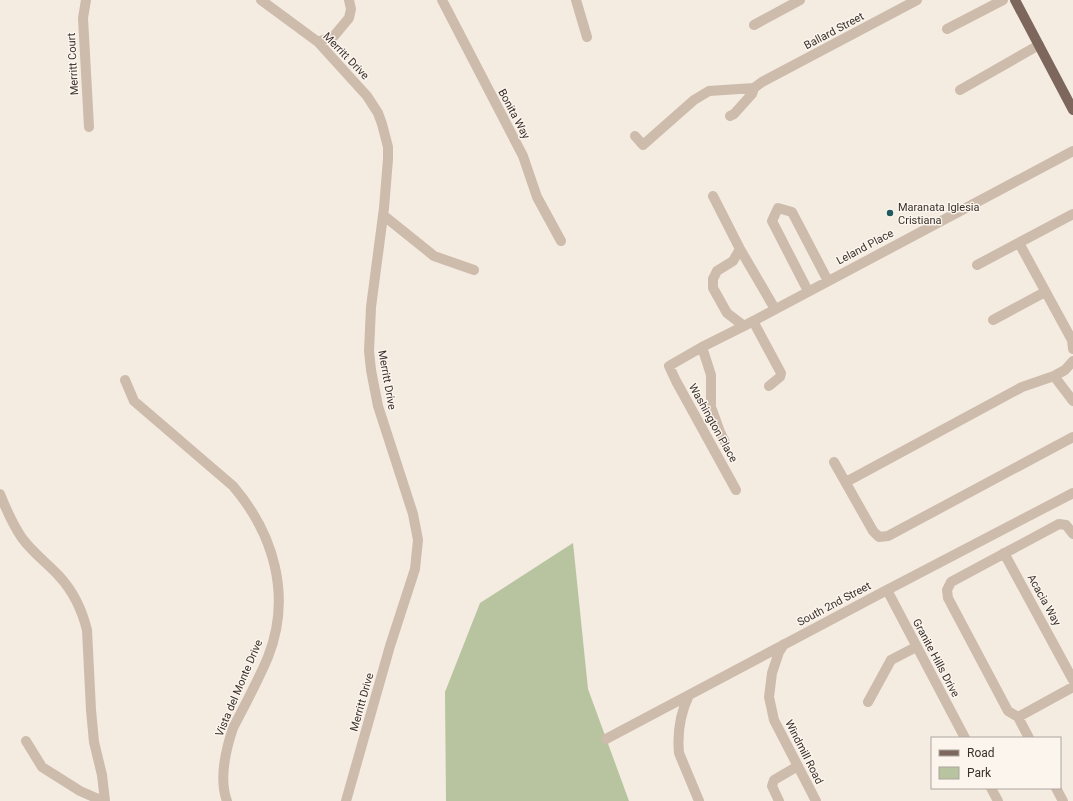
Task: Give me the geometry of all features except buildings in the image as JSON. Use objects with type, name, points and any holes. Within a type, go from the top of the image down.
[{"type":"main road","points":[[1015,0],[1073,110]]},
{"type":"street","name":"Merritt Court","points":[[86,0],[83,18],[89,127]]},
{"type":"street","name":"Merritt Drive","points":[[261,0],[318,42],[367,96],[378,112],[386,135],[388,159],[383,216],[371,307],[369,351],[378,406],[416,522],[418,550],[415,568],[390,646],[346,801]]},
{"type":"street","points":[[318,42],[334,36],[349,18],[351,9],[349,0]]},
{"type":"street","name":"Bonita Way","points":[[442,0],[522,156],[537,197],[561,241]]},
{"type":"street","points":[[576,0],[588,37]]},
{"type":"street","points":[[754,25],[800,0]]},
{"type":"street","name":"Ballard Street","points":[[758,85],[917,0]]},
{"type":"street","points":[[948,29],[1003,0]]},
{"type":"street","points":[[960,90],[1039,45]]},
{"type":"street","points":[[730,116],[734,114],[758,85]]},
{"type":"street","points":[[635,136],[643,145],[694,100],[709,91],[758,85]]},
{"type":"street","name":"Leland Place","points":[[669,366],[702,347],[1073,151]]},
{"type":"street","points":[[713,196],[740,249],[775,309]]},
{"type":"street","points":[[808,291],[772,221],[778,208],[792,212],[828,281]]},
{"type":"street","points":[[977,265],[1073,214]]},
{"type":"street","points":[[383,216],[434,256],[474,270]]},
{"type":"street","points":[[1019,243],[1072,340],[1073,349]]},
{"type":"street","points":[[740,249],[733,261],[717,272],[713,279],[713,288],[727,313],[748,324],[781,373],[780,377],[769,386]]},
{"type":"street","points":[[993,320],[1045,292]]},
{"type":"street","points":[[702,347],[711,375],[711,407],[725,442]]},
{"type":"street","points":[[846,482],[1022,387],[1054,376],[1065,370],[1073,361]]},
{"type":"street","name":"Washington Place","points":[[669,366],[736,490]]},
{"type":"street","points":[[1054,376],[1073,401]]},
{"type":"street","name":"Vista del Monte Drive","points":[[124,380],[134,402],[233,486],[243,498],[260,524],[275,567],[279,606],[277,625],[268,656],[233,728],[225,760],[224,772],[227,801]]},
{"type":"street","points":[[834,462],[873,531],[879,537],[888,536],[1073,437]]},
{"type":"street","name":"South 2nd Street","points":[[606,739],[1073,492]]},
{"type":"street","points":[[0,494],[8,513],[22,538],[37,556],[66,584],[83,617],[87,630],[94,742],[102,775],[104,801],[80,791],[42,767],[26,741]]},
{"type":"street","points":[[1028,737],[1018,717],[1008,711],[948,598],[947,590],[951,582],[1059,524],[1066,525],[1072,533]]},
{"type":"street","name":"Acacia Way","points":[[1004,553],[1073,680]]},
{"type":"street","name":"Granite Hills Drive","points":[[887,590],[964,737]]},
{"type":"street","name":"Windmill Road","points":[[784,644],[779,652],[772,673],[769,697],[774,720],[816,801]]},
{"type":"street","points":[[868,702],[891,660],[916,647]]},
{"type":"street","points":[[1018,717],[1073,687]]},
{"type":"street","points":[[689,695],[681,717],[678,745],[679,753],[699,801]]},
{"type":"street","points":[[780,801],[772,786],[774,780],[798,766]]},
{"type":"street","points":[[992,789],[998,801]]},
{"type":"street","points":[[1056,789],[1062,801]]},
{"type":"green space","points":[[573,543],[588,689],[629,801],[446,801],[445,692],[480,603]]},
{"type":"place","name":"Maranata Iglesia Cristiana","points":[[890,213]]}]
